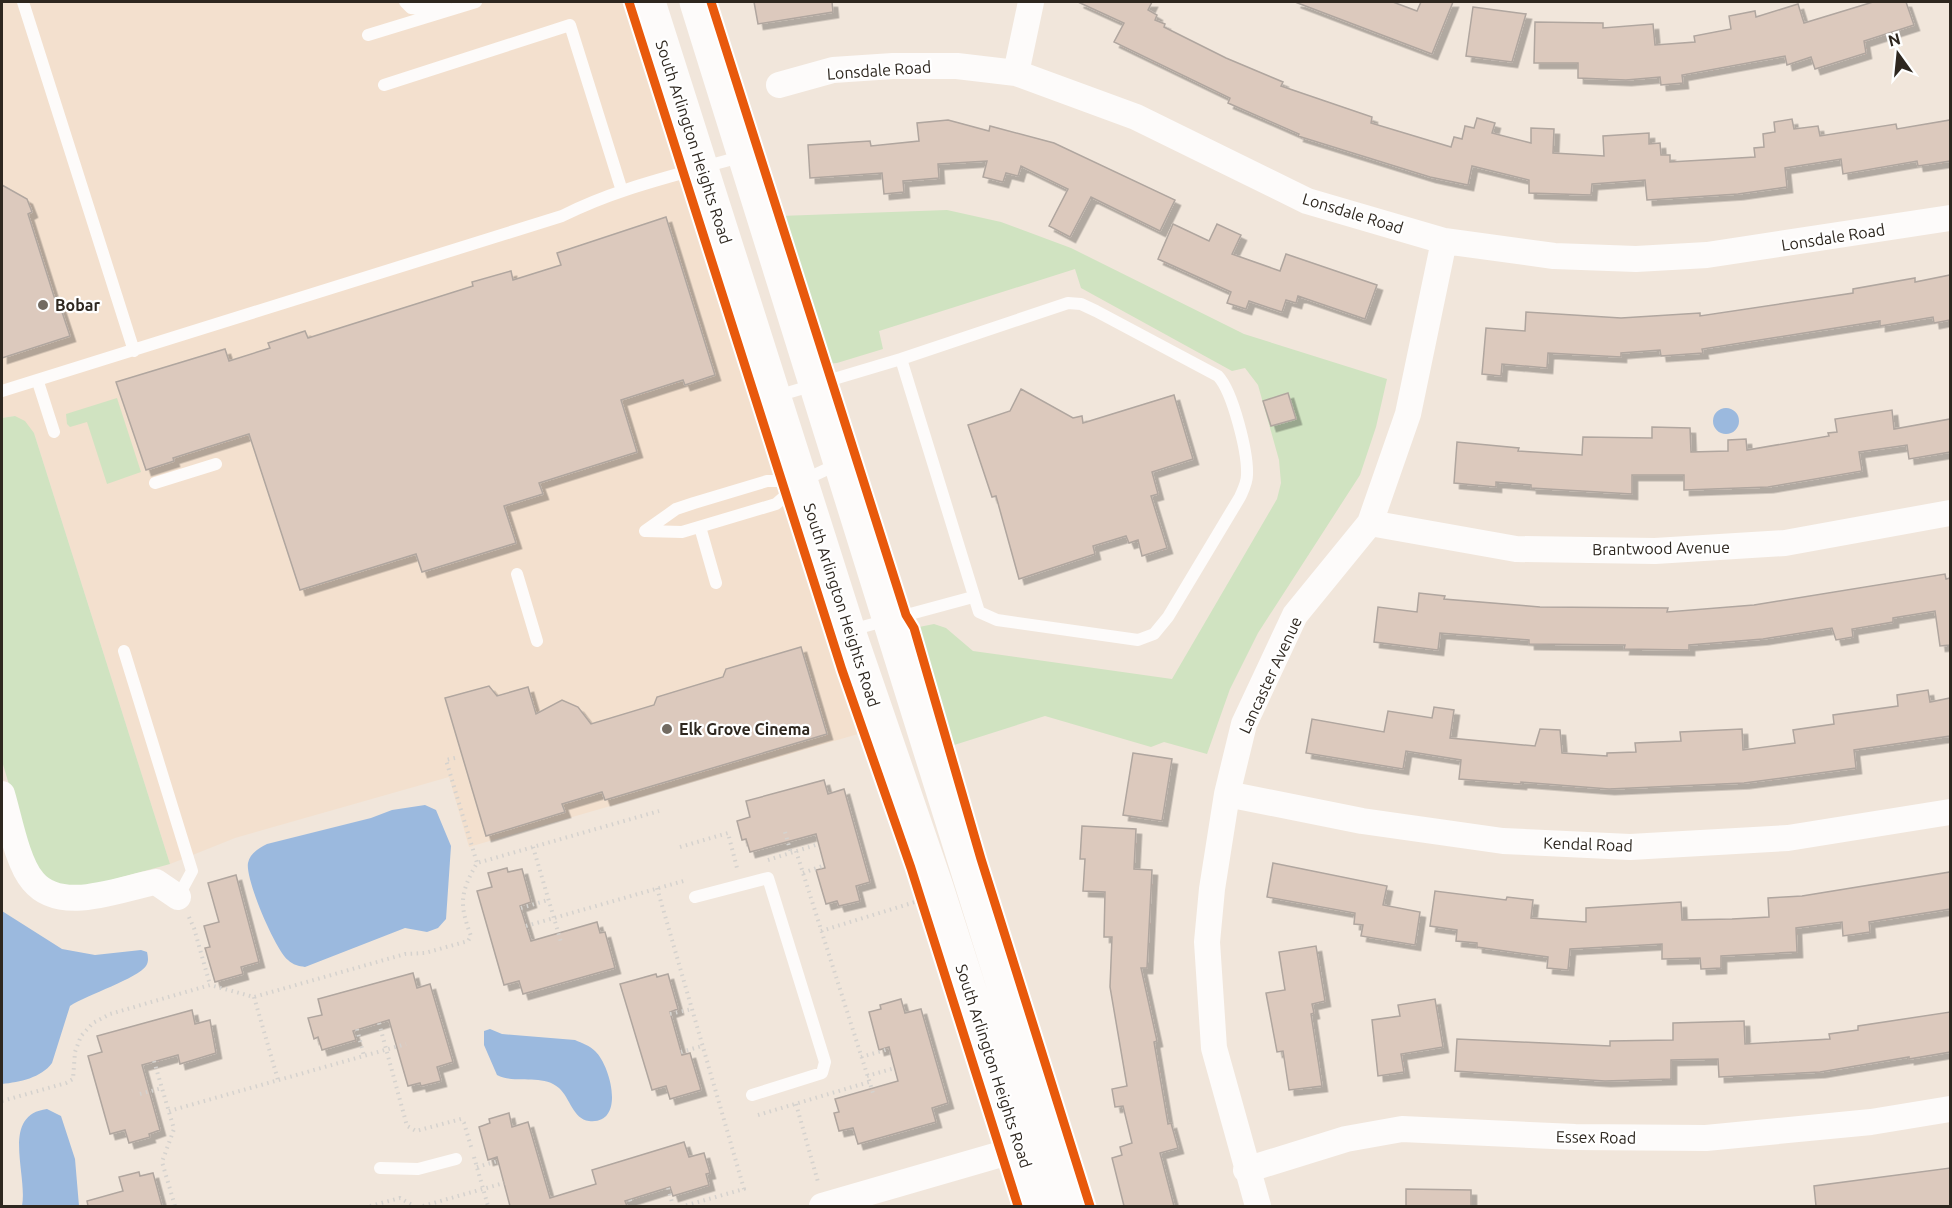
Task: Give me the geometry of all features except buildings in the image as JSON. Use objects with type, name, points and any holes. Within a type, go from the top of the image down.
[{"type":"main road","name":"South Arlington Heights Road","points":[[649,2],[849,631],[937,887],[1036,1144],[1072,1206]]},
{"type":"main road","name":"South Arlington Heights Road","points":[[696,2],[891,619],[1036,1144],[1039,1206]]},
{"type":"street","points":[[1016,73],[1031,2]]},
{"type":"street","name":"Lonsdale Road","points":[[779,85],[833,70],[893,66],[957,66],[1016,73],[1136,117],[1307,201],[1444,241],[1554,256],[1673,258],[1789,244],[1950,218]]},
{"type":"street","name":"Lancaster Avenue","points":[[1258,1206],[1246,1170],[1214,1048],[1207,942],[1212,889],[1227,794],[1244,724],[1296,615],[1370,523],[1408,414],[1444,241]]},
{"type":"street","name":"Brantwood Avenue","points":[[1370,523],[1516,549],[1655,551],[1785,543],[1950,513]]},
{"type":"street","points":[[2,794],[24,866],[33,881],[46,891],[59,897],[84,896],[156,882],[178,897]]},
{"type":"street","name":"Kendal Road","points":[[1227,794],[1362,821],[1503,841],[1630,847],[1788,838],[1950,812]]},
{"type":"street","name":"Essex Road","points":[[1246,1170],[1346,1139],[1402,1129],[1575,1137],[1706,1138],[1871,1122],[1950,1109]]},
{"type":"street","points":[[820,1194],[1036,1144]]},
{"type":"lane","points":[[23,2],[134,351]]},
{"type":"lane","points":[[405,2],[411,8],[422,9],[444,2]]},
{"type":"lane","points":[[368,35],[476,2]]},
{"type":"lane","points":[[384,85],[570,25],[622,191]]},
{"type":"lane","points":[[2,391],[38,382],[562,216],[594,200],[622,191],[743,156]]},
{"type":"lane","points":[[776,396],[902,359],[1068,303],[1081,304],[1218,376],[1227,390],[1247,459],[1247,478],[1234,507],[1168,617],[1154,634],[1138,640],[997,620],[979,612],[902,359]]},
{"type":"lane","points":[[38,382],[54,432]]},
{"type":"lane","points":[[802,481],[767,481],[694,503],[676,509],[645,531],[682,532],[776,504],[802,481],[841,463]]},
{"type":"lane","points":[[155,483],[216,464]]},
{"type":"lane","points":[[700,527],[716,583]]},
{"type":"lane","points":[[517,573],[537,641]]},
{"type":"lane","points":[[849,631],[973,597]]},
{"type":"lane","points":[[124,651],[192,871],[178,897]]},
{"type":"lane","points":[[695,897],[768,878],[825,1062],[822,1073],[752,1095]]},
{"type":"lane","points":[[380,1168],[418,1169],[456,1159]]},
{"type":"path","points":[[2,1101],[73,1079],[75,1052],[81,1036],[93,1023],[110,1014],[210,985],[254,998],[405,954],[425,953],[468,941],[471,936],[462,907],[463,893],[477,863],[446,760],[455,758]]},
{"type":"path","points":[[477,863],[659,810]]},
{"type":"path","points":[[785,832],[802,873],[874,1096]]},
{"type":"path","points":[[680,847],[728,833],[737,869],[748,865]]},
{"type":"path","points":[[759,862],[819,844]]},
{"type":"path","points":[[533,847],[561,942]]},
{"type":"path","points":[[802,873],[825,866]]},
{"type":"path","points":[[526,926],[690,879]]},
{"type":"path","points":[[657,888],[744,1189],[684,1206]]},
{"type":"path","points":[[917,889],[924,911]]},
{"type":"path","points":[[178,897],[194,928],[210,985]]},
{"type":"path","points":[[521,908],[548,900]]},
{"type":"path","points":[[821,931],[921,900]]},
{"type":"path","points":[[254,998],[278,1080]]},
{"type":"path","points":[[670,1014],[692,1009]]},
{"type":"path","points":[[379,1023],[411,1130],[416,1131],[461,1119],[488,1206]]},
{"type":"path","points":[[357,1029],[364,1056]]},
{"type":"path","points":[[169,1111],[406,1044]]},
{"type":"path","points":[[681,1052],[702,1046]]},
{"type":"path","points":[[861,1057],[889,1049]]},
{"type":"path","points":[[154,1061],[174,1129],[162,1162],[175,1206]]},
{"type":"path","points":[[867,1076],[895,1068]]},
{"type":"path","points":[[758,1115],[869,1082]]},
{"type":"path","points":[[140,1094],[162,1088]]},
{"type":"path","points":[[796,1104],[820,1194]]},
{"type":"path","points":[[477,1167],[498,1161]]},
{"type":"path","points":[[423,1206],[504,1184]]},
{"type":"path","points":[[668,1188],[673,1206]]},
{"type":"path","points":[[370,1206],[400,1198],[414,1206]]},
{"type":"path","points":[[630,1200],[632,1206]]},
{"type":"shaded area","points":[[2,2],[630,2],[858,734],[469,847],[449,777],[235,838],[170,864],[34,433],[15,416],[2,418]]},
{"type":"green space","points":[[947,210],[1001,222],[1071,248],[1244,334],[1387,379],[1376,427],[1360,475],[1258,633],[1230,689],[1207,754],[1164,742],[1151,747],[1045,716],[948,747],[914,628],[934,624],[946,628],[973,651],[1172,679],[1277,499],[1281,483],[1279,460],[1258,385],[1245,368],[1232,371],[1081,288],[1075,269],[879,331],[883,349],[837,363],[826,364],[780,216]]},
{"type":"green space","points":[[117,398],[141,472],[107,484],[87,422],[70,427],[67,424],[66,414]]},
{"type":"green space","points":[[15,416],[25,421],[34,433],[170,864],[82,888],[58,887],[43,878],[32,862],[2,761],[2,418]]},
{"type":"water","points":[[1726,408],[1735,412],[1739,421],[1735,430],[1726,434],[1717,430],[1713,421],[1717,412]]},
{"type":"water","points":[[425,805],[436,810],[451,846],[446,919],[438,928],[427,932],[405,928],[305,967],[290,962],[282,953],[269,929],[256,898],[248,871],[249,859],[253,854],[267,844],[371,818],[392,810]]},
{"type":"water","points":[[2,911],[62,949],[95,955],[141,950],[147,952],[148,962],[141,971],[133,976],[70,1006],[52,1063],[47,1068],[30,1078],[2,1084]]},
{"type":"water","points":[[490,1029],[502,1034],[575,1040],[591,1048],[601,1058],[610,1081],[612,1093],[608,1114],[601,1120],[589,1121],[575,1112],[563,1092],[552,1084],[545,1081],[505,1078],[497,1075],[484,1045],[484,1031]]},
{"type":"water","points":[[47,1109],[61,1116],[75,1159],[79,1206],[22,1206],[20,1134],[24,1122],[33,1114]]},
{"type":"cycle path","points":[[629,2],[842,670],[911,868],[1018,1206]]},
{"type":"cycle path","points":[[711,2],[906,615],[914,628],[981,859],[1090,1206]]},
{"type":"place","name":"Bobar","points":[[43,305]]},
{"type":"place","name":"Elk Grove Cinema","points":[[667,729]]}]
